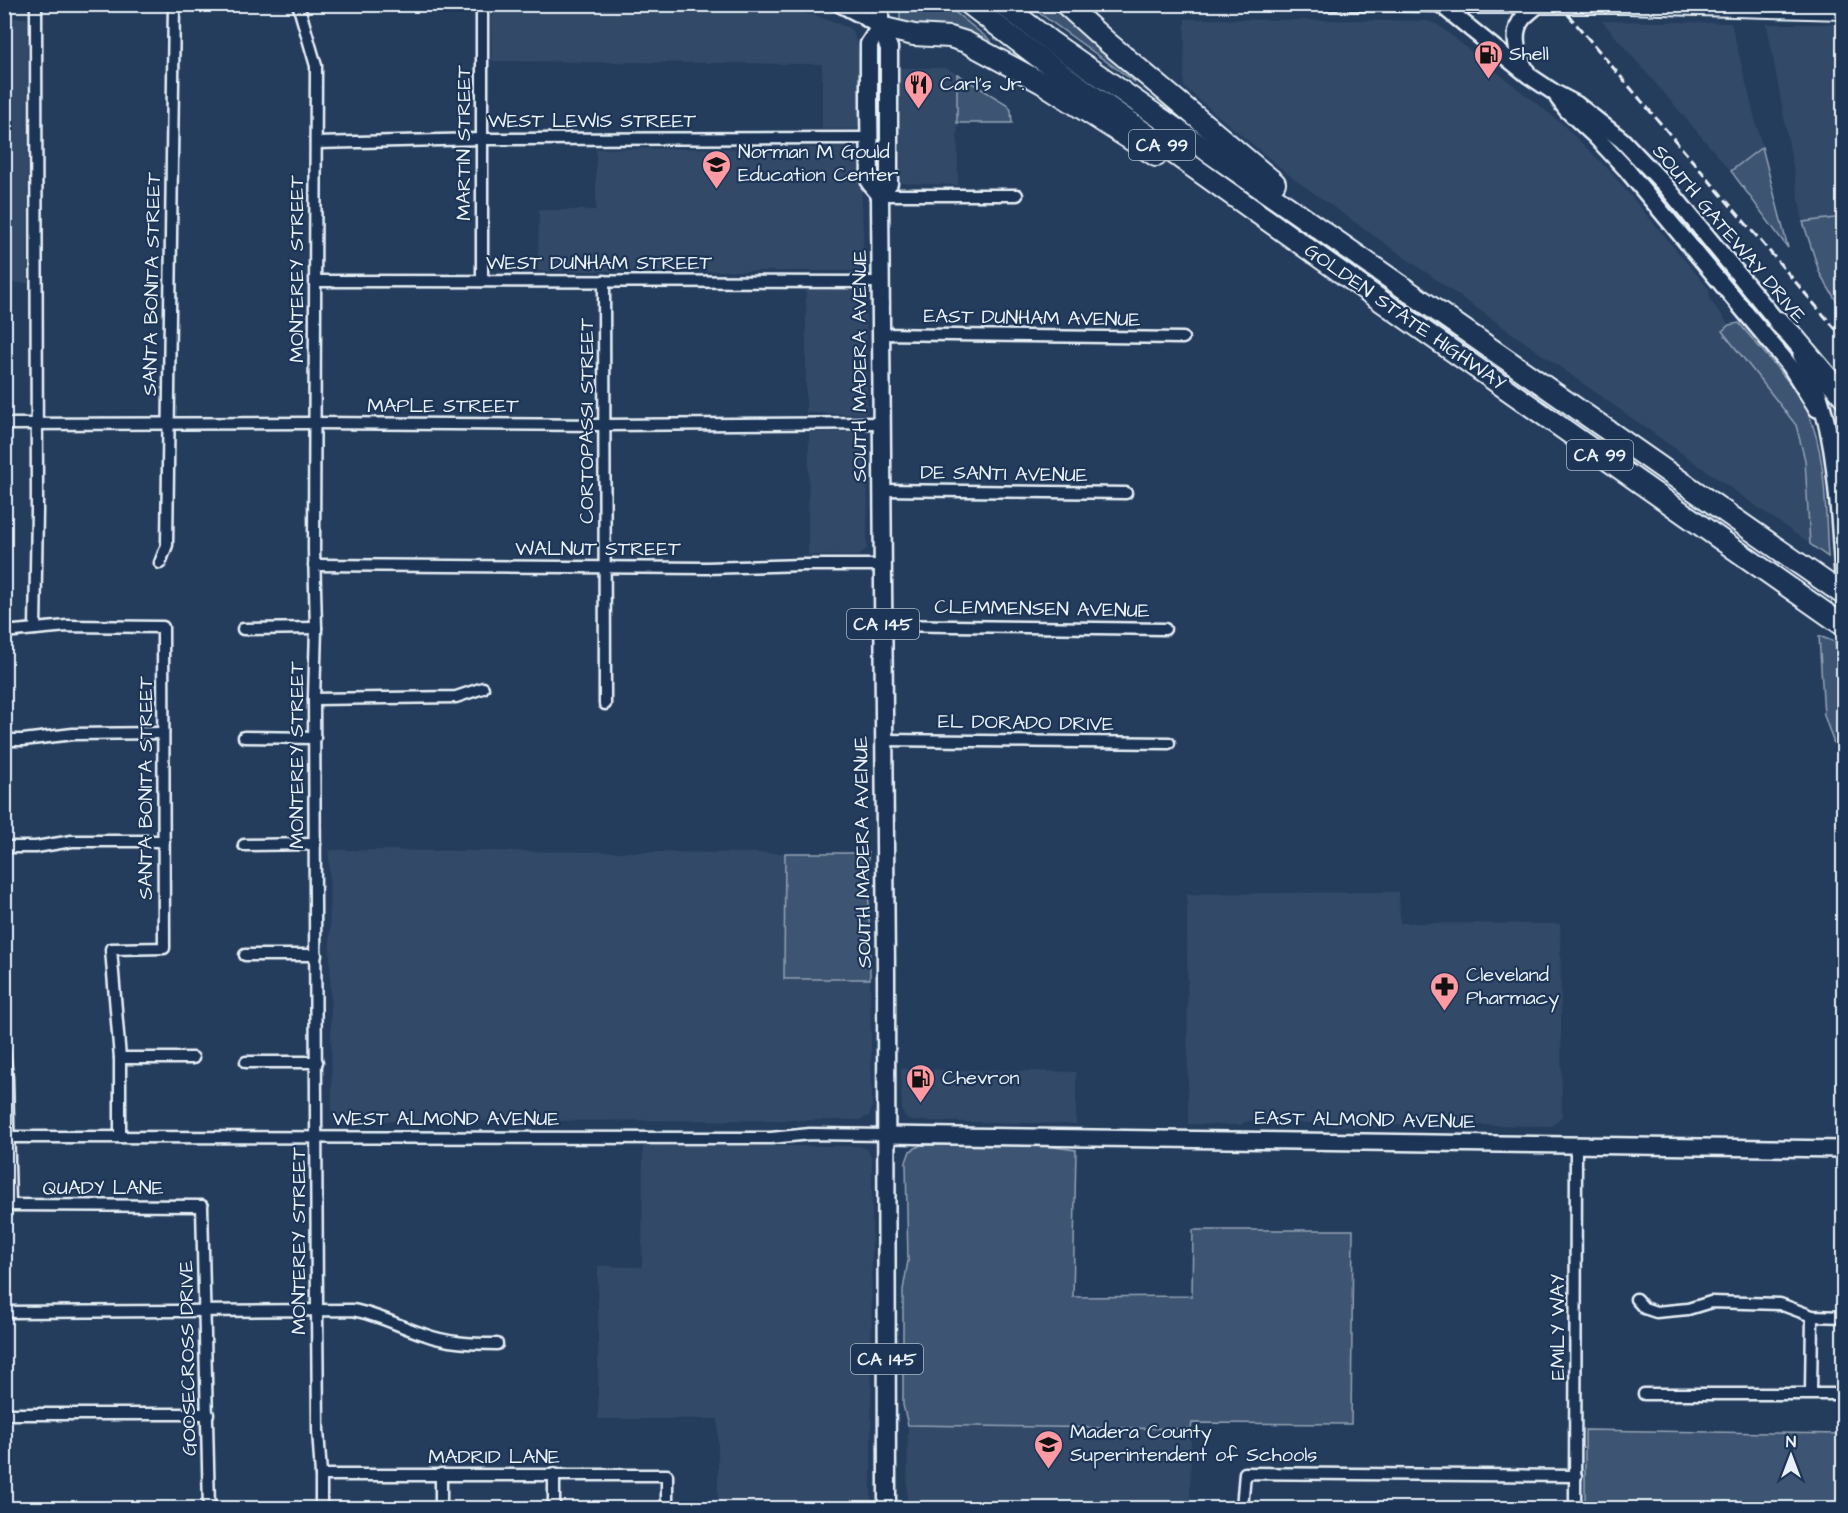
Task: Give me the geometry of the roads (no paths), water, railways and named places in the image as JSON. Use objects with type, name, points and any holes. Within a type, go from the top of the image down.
[{"type":"highway","name":"GOLDEN STATE HIGHWAY","points":[[969,4],[1037,56],[1357,284],[1844,626]]},
{"type":"highway","name":"GOLDEN STATE HIGHWAY","points":[[1002,4],[1050,41],[1844,595]]},
{"type":"highway","points":[[1065,4],[1373,266]]},
{"type":"highway","points":[[880,27],[914,34],[950,37],[986,51],[1042,83],[1357,284]]},
{"type":"highway","points":[[1779,322],[1844,397]]},
{"type":"main road","points":[[841,4],[880,27]]},
{"type":"main road","name":"SOUTH MADERA AVENUE","points":[[880,4],[880,27],[889,48],[889,183],[880,195],[887,1509]]},
{"type":"main road","name":"SOUTH GATEWAY DRIVE","points":[[1441,5],[1528,75],[1576,104],[1622,140],[1665,185],[1779,322],[1809,369],[1822,404],[1834,474],[1844,588]]},
{"type":"main road","points":[[1528,75],[1518,54],[1517,31],[1523,18],[1538,5]]},
{"type":"main road","name":"SOUTH MADERA AVENUE","points":[[880,27],[869,44],[870,183],[880,195]]},
{"type":"main road","name":"SOUTH GATEWAY DRIVE","points":[[1555,93],[1567,110],[1626,169],[1798,378],[1816,406],[1828,433]]},
{"type":"main road","points":[[1733,299],[1749,286]]},
{"type":"main road","name":"EAST ALMOND AVENUE","points":[[886,1135],[1844,1149]]},
{"type":"street","points":[[4,632],[35,629],[38,510],[36,4]]},
{"type":"street","name":"SANTA BONITA STREET","points":[[160,563],[167,545],[174,4]]},
{"type":"street","name":"MONTEREY STREET","points":[[298,4],[316,66],[314,423],[316,1310],[321,1509]]},
{"type":"street","name":"MARTIN STREET","points":[[482,4],[482,281]]},
{"type":"street","points":[[1270,4],[1627,5],[1844,12]]},
{"type":"street","name":"WEST LEWIS STREET","points":[[316,143],[482,139],[869,138]]},
{"type":"street","points":[[880,195],[1017,195]]},
{"type":"street","name":"WEST DUNHAM STREET","points":[[316,281],[881,282]]},
{"type":"street","name":"CORTOPASSI STREET","points":[[604,281],[605,704]]},
{"type":"street","name":"EAST DUNHAM AVENUE","points":[[881,334],[1183,338]]},
{"type":"street","name":"MAPLE STREET","points":[[4,424],[882,423]]},
{"type":"street","name":"DE SANTI AVENUE","points":[[882,490],[1126,493]]},
{"type":"street","name":"WALNUT STREET","points":[[314,565],[606,568],[883,565]]},
{"type":"street","name":"CLEMMENSEN AVENUE","points":[[883,625],[1165,629]]},
{"type":"street","name":"SANTA BONITA STREET","points":[[35,629],[67,626],[163,627],[164,948],[111,949],[120,1058]]},
{"type":"street","points":[[243,629],[316,628]]},
{"type":"street","points":[[314,699],[456,697],[483,688]]},
{"type":"street","points":[[4,740],[73,735],[163,733]]},
{"type":"street","points":[[244,737],[315,738]]},
{"type":"street","name":"EL DORADO DRIVE","points":[[883,740],[1169,743]]},
{"type":"street","points":[[4,847],[36,847],[72,842],[164,841]]},
{"type":"street","points":[[244,845],[315,844]]},
{"type":"street","points":[[245,955],[316,955]]},
{"type":"street","points":[[4,1051],[7,1078],[7,1206]]},
{"type":"street","points":[[120,1137],[120,1058],[194,1058]]},
{"type":"street","points":[[246,1062],[317,1062]]},
{"type":"street","name":"WEST ALMOND AVENUE","points":[[6,1137],[771,1138],[810,1134],[886,1135]]},
{"type":"street","name":"EMILY WAY","points":[[1575,1509],[1576,1145]]},
{"type":"street","name":"QUADY LANE","points":[[7,1206],[202,1206]]},
{"type":"street","name":"GOOSECROSS DRIVE","points":[[202,1206],[209,1509]]},
{"type":"street","points":[[1636,1299],[1644,1308],[1656,1312],[1688,1309],[1711,1302],[1780,1304],[1812,1316],[1844,1317]]},
{"type":"street","points":[[4,1312],[352,1310],[368,1313],[446,1341],[463,1344],[496,1344]]},
{"type":"street","points":[[1811,1392],[1812,1316]]},
{"type":"street","points":[[1644,1395],[1811,1392],[1844,1394]]},
{"type":"street","points":[[4,1414],[208,1414]]},
{"type":"street","points":[[1242,1509],[1245,1473],[1576,1476]]},
{"type":"street","points":[[441,1474],[441,1509]]},
{"type":"street","points":[[554,1474],[554,1509]]},
{"type":"street","name":"MADRID LANE","points":[[321,1475],[667,1475],[667,1509]]},
{"type":"railway","points":[[1559,4],[1844,339]]},
{"type":"place","name":"Shell","points":[[1488,80]]},
{"type":"place","name":"Carl's Jr.","points":[[919,110]]},
{"type":"place","name":"Norman M Gould Education Center","points":[[717,190]]},
{"type":"place","name":"Cleveland Pharmacy","points":[[1445,1012]]},
{"type":"place","name":"Chevron","points":[[921,1104]]},
{"type":"place","name":"Madera County Superintendent of Schools","points":[[1049,1470]]}]
